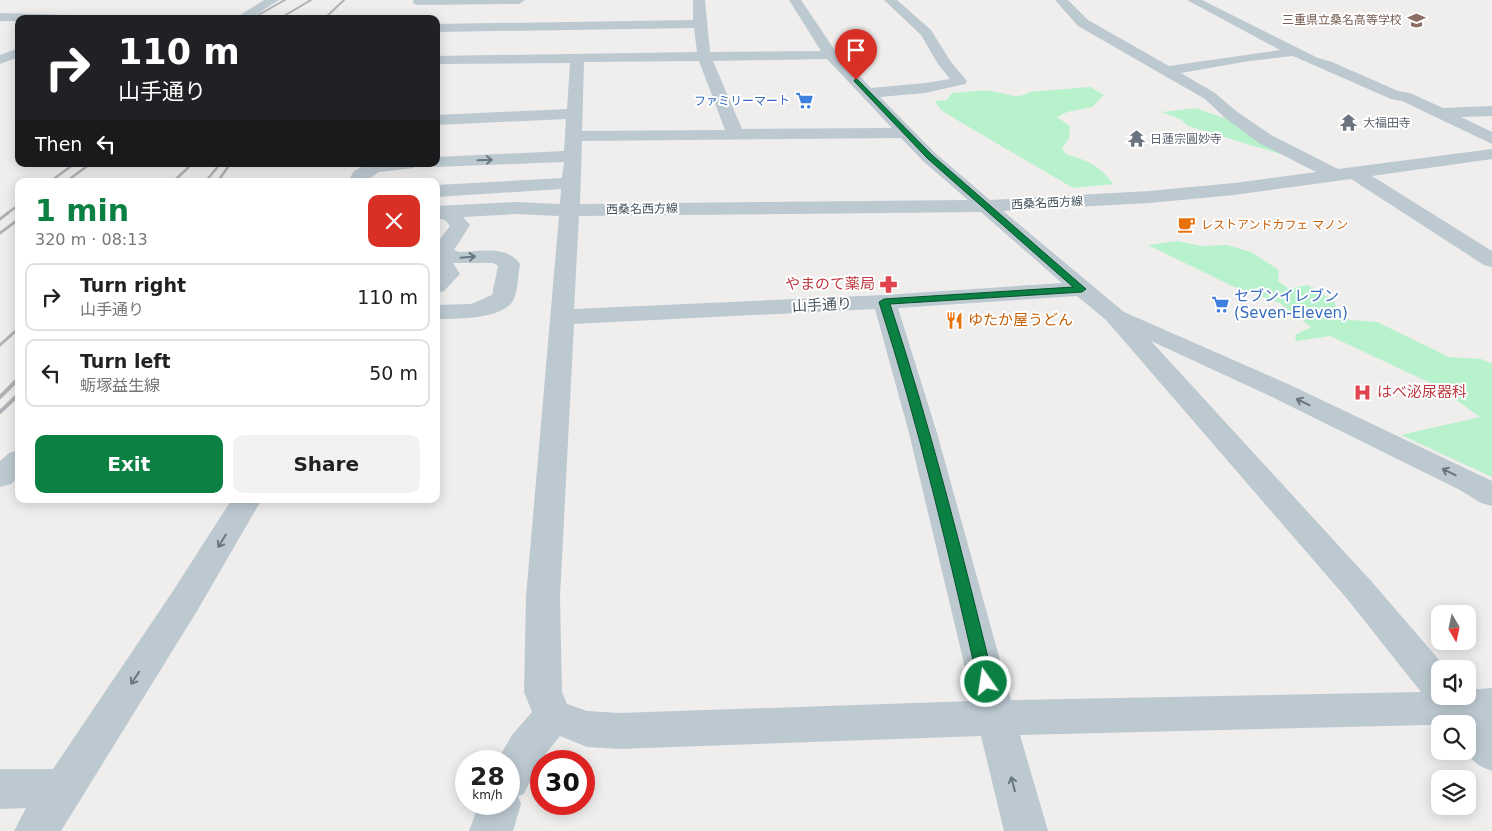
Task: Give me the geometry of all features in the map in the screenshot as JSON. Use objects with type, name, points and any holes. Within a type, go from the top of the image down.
[{"type":"street","points":[[247,15],[273,0]]},
{"type":"street","points":[[408,13],[419,0],[519,0]]},
{"type":"street","points":[[699,0],[704,56],[735,134]]},
{"type":"street","points":[[795,0],[831,54],[929,156],[1114,315],[1431,668]]},
{"type":"street","points":[[868,93],[925,88],[960,81],[945,64],[926,33],[890,0]]},
{"type":"street","points":[[1061,0],[1083,23],[1210,96],[1225,110],[1265,139],[1346,174],[1492,260]]},
{"type":"street","points":[[1193,0],[1296,52],[1396,96],[1406,96],[1492,139]]},
{"type":"street","points":[[0,17],[15,17]]},
{"type":"street","points":[[440,28],[700,24]]},
{"type":"street","points":[[0,60],[15,46]]},
{"type":"street","points":[[1167,71],[1249,57],[1296,52]]},
{"type":"street","points":[[440,60],[831,54]]},
{"type":"street","points":[[577,58],[572,183],[563,317],[559,345],[543,598],[542,692],[553,716],[587,729],[619,731],[1431,700]]},
{"type":"street","points":[[1440,114],[1492,111]]},
{"type":"street","points":[[440,120],[573,135],[907,133]]},
{"type":"street","points":[[440,161],[573,135]]},
{"type":"street","name":"西桑名西方線","points":[[569,210],[985,206],[1174,196],[1492,154]]},
{"type":"street","points":[[360,178],[367,171],[377,167]]},
{"type":"street","points":[[440,191],[572,183]]},
{"type":"street","points":[[440,212],[517,208],[569,210]]},
{"type":"street","points":[[446,240],[496,221],[569,210]]},
{"type":"street","points":[[440,213],[458,220],[459,228],[446,240],[442,252],[446,255],[456,258],[493,256],[503,258],[510,264],[504,298],[492,307],[475,311],[440,312]]},
{"type":"street","points":[[440,265],[444,266],[449,274],[440,282]]},
{"type":"street","name":"山手通り","points":[[563,317],[884,302],[1082,289]]},
{"type":"street","points":[[884,302],[907,371],[965,590],[995,718],[1026,831]]},
{"type":"street","points":[[1114,315],[1279,390],[1492,495]]},
{"type":"street","points":[[0,476],[15,463]]},
{"type":"street","points":[[36,831],[185,601],[245,503]]},
{"type":"street","points":[[1463,705],[1492,753]]},
{"type":"street","points":[[520,759],[526,748],[553,716]]},
{"type":"street","points":[[0,788],[63,788]]},
{"type":"street","points":[[491,831],[496,815]]},
{"type":"green space","points":[[1090,87],[1104,95],[1092,107],[1067,112],[1057,117],[1070,126],[1069,138],[1062,149],[1066,154],[1098,168],[1113,184],[1073,188],[941,110],[935,101],[947,100],[952,93],[968,91],[991,91],[1021,96],[1030,92]]},
{"type":"green space","points":[[1196,108],[1229,120],[1281,152],[1280,154],[1188,126],[1182,120],[1162,112]]},
{"type":"green space","points":[[1178,241],[1201,246],[1227,245],[1251,252],[1279,270],[1278,281],[1289,289],[1307,285],[1334,301],[1338,312],[1350,320],[1377,322],[1449,357],[1481,359],[1492,364],[1492,477],[1401,435],[1480,417],[1437,386],[1330,336],[1296,341],[1295,335],[1311,327],[1280,303],[1232,286],[1148,245]]},
{"type":"railway","points":[[258,15],[285,0]]},
{"type":"railway","points":[[286,15],[311,0]]},
{"type":"railway","points":[[328,15],[344,0]]},
{"type":"railway","points":[[55,178],[70,167]]},
{"type":"railway","points":[[71,178],[86,167]]},
{"type":"railway","points":[[177,178],[189,167]]},
{"type":"railway","points":[[208,178],[218,167]]},
{"type":"railway","points":[[220,178],[228,167]]},
{"type":"railway","points":[[6,214],[15,208]]},
{"type":"railway","points":[[0,219],[8,213]]},
{"type":"railway","points":[[0,233],[15,222]]},
{"type":"railway","points":[[0,345],[15,332]]},
{"type":"railway","points":[[0,397],[15,382]]},
{"type":"railway","points":[[0,412],[15,398]]},
{"type":"place","name":"三重県立桑名高等学校","points":[[1416,20]]},
{"type":"place","name":"ファミリーマート","points":[[804,101]]},
{"type":"place","name":"大福田寺","points":[[1349,123]]},
{"type":"place","name":"日蓮宗圓妙寺","points":[[1136,139]]},
{"type":"place","name":"レストアンドカフェ マノン","points":[[1187,225]]},
{"type":"place","name":"やまのて薬局","points":[[889,284]]},
{"type":"place","name":"セブンイレブン (Seven-Eleven)","points":[[1220,305]]},
{"type":"place","name":"ゆたか屋うどん","points":[[954,320]]},
{"type":"place","name":"はべ泌尿器科","points":[[1363,392]]},
{"type":"route","points":[[856,80],[929,156],[1082,289],[884,302],[907,371],[965,590],[986,682]]}]
